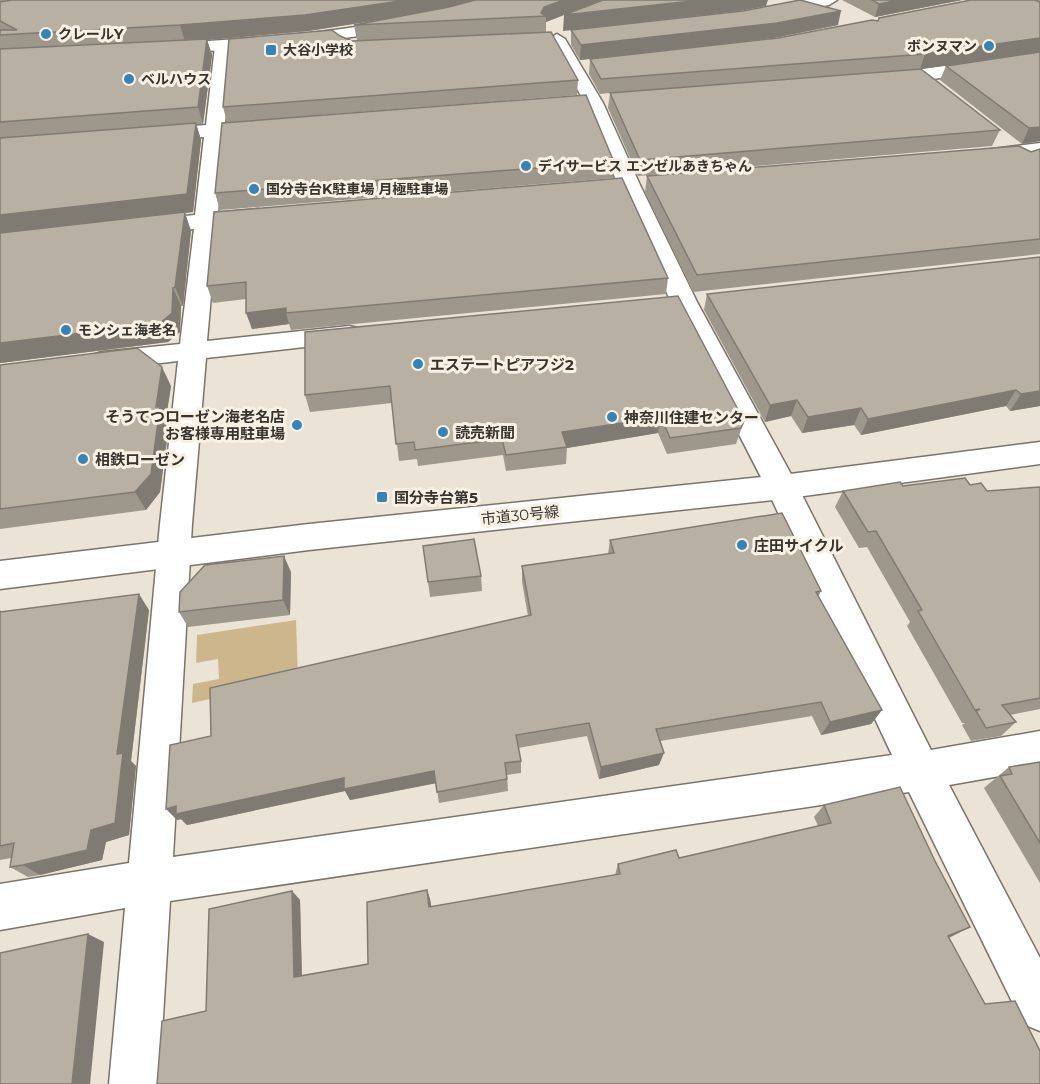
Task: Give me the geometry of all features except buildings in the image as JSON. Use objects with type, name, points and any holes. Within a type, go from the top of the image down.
[{"type":"street","points":[[750,16],[827,0]]},
{"type":"street","points":[[143,50],[223,46],[338,35],[414,23]]},
{"type":"street","points":[[555,34],[580,67],[629,185],[684,301],[782,487],[920,771],[1040,1007]]},
{"type":"street","points":[[338,35],[345,44],[354,48],[363,48]]},
{"type":"street","points":[[135,1084],[174,553],[223,46]]},
{"type":"street","points":[[862,81],[920,76],[1040,58]]},
{"type":"street","points":[[920,76],[938,91]]},
{"type":"street","points":[[136,137],[286,125]]},
{"type":"street","points":[[992,134],[1040,171]]},
{"type":"street","points":[[970,157],[1040,149]]},
{"type":"street","points":[[126,229],[277,214]]},
{"type":"street","points":[[80,364],[374,332]]},
{"type":"street","name":"市道30号線","points":[[0,575],[174,553],[782,487],[1040,453]]},
{"type":"street","points":[[0,907],[149,882],[920,771],[1040,750]]},
{"type":"shaded area","points":[[296,620],[298,679],[192,703],[193,684],[219,679],[218,659],[196,663],[197,635]]},
{"type":"place","name":"クレールY","points":[[46,34]]},
{"type":"place","name":"ボンヌマン","points":[[989,46]]},
{"type":"place","name":"大谷小学校","points":[[271,50]]},
{"type":"place","name":"ベルハウス","points":[[129,79]]},
{"type":"place","name":"デイサービス エンゼルあきちゃん","points":[[526,166]]},
{"type":"place","name":"国分寺台K駐車場 月極駐車場","points":[[254,189]]},
{"type":"place","name":"モンシェ海老名","points":[[66,330]]},
{"type":"place","name":"エステートピアフジ2","points":[[418,364]]},
{"type":"place","name":"神奈川住建センター","points":[[612,417]]},
{"type":"place","name":"そうてつローゼン海老名店 お客様専用駐車場","points":[[297,425]]},
{"type":"place","name":"読売新聞","points":[[443,432]]},
{"type":"place","name":"相鉄ローゼン","points":[[83,459]]},
{"type":"place","name":"国分寺台第5","points":[[382,497]]},
{"type":"place","name":"庄田サイクル","points":[[742,545]]}]
